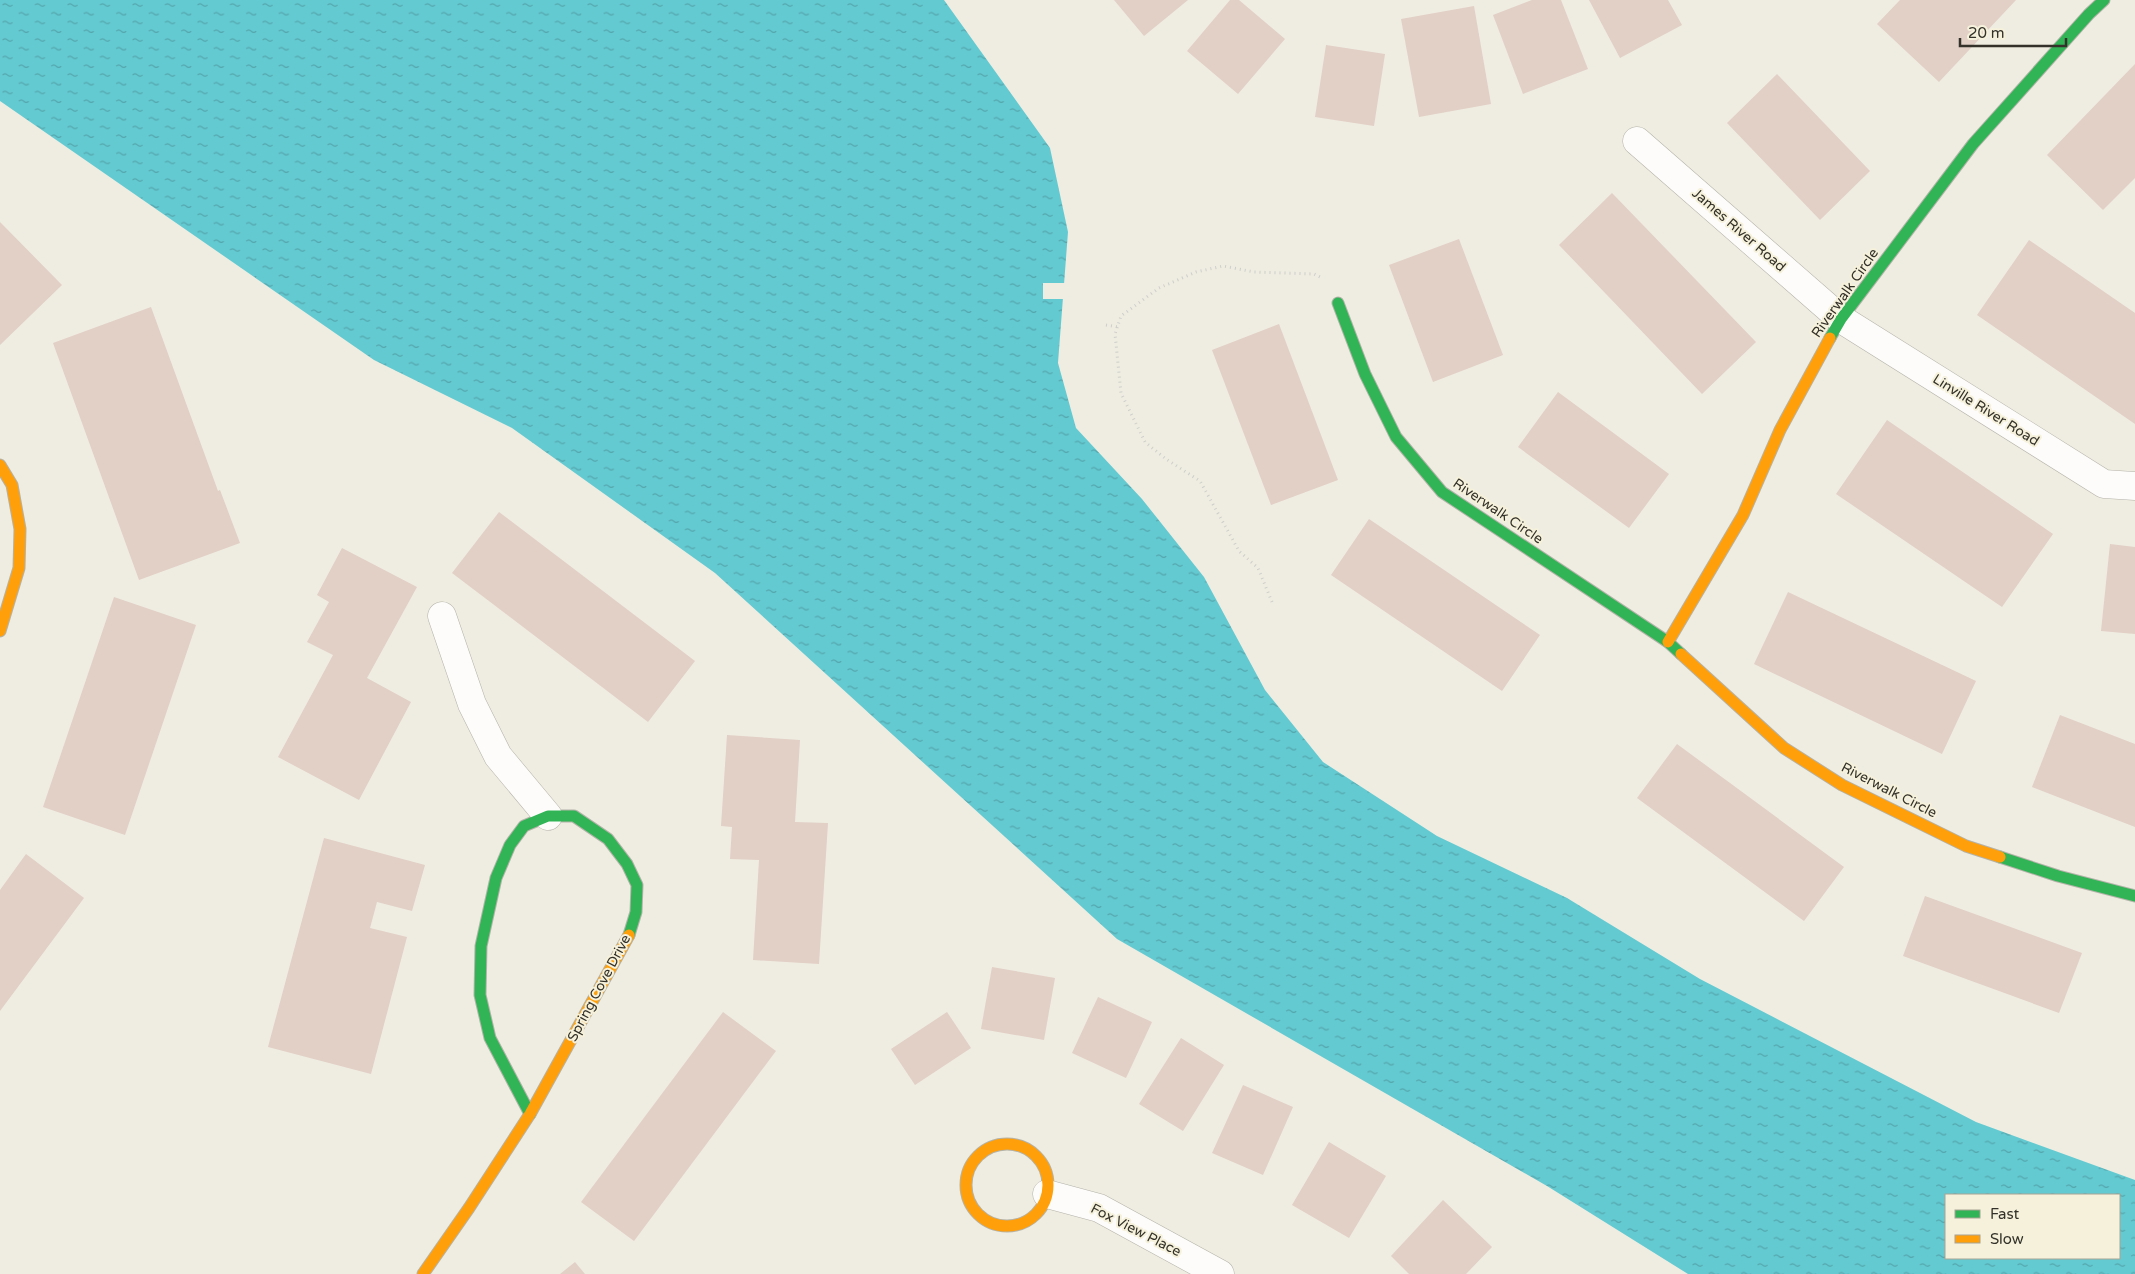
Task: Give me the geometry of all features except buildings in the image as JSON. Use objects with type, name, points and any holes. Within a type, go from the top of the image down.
[{"type":"street","name":"Riverwalk Circle","points":[[1668,642],[1744,515],[1780,430],[1808,374],[1841,318],[1973,144],[2089,14],[2104,0]]},
{"type":"street","name":"James River Road","points":[[1637,141],[1841,318]]},
{"type":"street","name":"Riverwalk Circle","points":[[1338,304],[1365,374],[1396,438],[1442,492],[1668,642],[1784,748],[1842,785],[1966,846],[2058,876],[2135,896]]},
{"type":"street","name":"Linville River Road","points":[[1841,318],[2104,484],[2135,486]]},
{"type":"street","points":[[0,465],[12,485],[20,529],[19,568],[0,631]]},
{"type":"street","points":[[442,616],[472,704],[498,756],[548,816]]},
{"type":"street","name":"Spring Cove Drive","points":[[423,1274],[469,1208],[530,1114],[629,935],[636,912],[637,885],[628,864],[608,839],[574,816],[548,816],[524,826],[510,845],[496,878],[481,946],[480,995],[490,1038],[530,1114]]},
{"type":"street","points":[[1004,1144],[1024,1147],[1036,1155],[1046,1170],[1049,1185],[1048,1194],[1042,1207],[1032,1218],[1012,1226],[998,1225],[983,1217],[973,1207],[966,1190],[967,1176],[978,1155],[989,1147],[1004,1144]]},
{"type":"street","name":"Fox View Place","points":[[1048,1194],[1100,1208],[1220,1274]]},
{"type":"path","points":[[1272,602],[1258,568],[1239,551],[1200,481],[1166,460],[1145,442],[1121,393],[1115,334],[1121,316],[1159,288],[1196,272],[1223,266],[1254,272],[1314,274],[1330,282],[1338,304]]},
{"type":"path","points":[[1106,325],[1118,327]]},
{"type":"water","points":[[0,0],[944,0],[1050,148],[1068,232],[1058,363],[1076,428],[1142,499],[1204,577],[1265,690],[1323,762],[1437,836],[1567,898],[1700,979],[1976,1122],[2135,1180],[2135,1274],[1688,1274],[1547,1186],[1117,939],[715,573],[512,428],[374,360],[0,101]]},
{"type":"pier","points":[[1043,283],[1066,283],[1065,299],[1043,299]]},
{"type":"traffic: fast","points":[[1830,338],[1841,319],[1973,144],[2089,14],[2104,0]]},
{"type":"traffic: fast","points":[[1338,303],[1365,374],[1396,437],[1442,492],[1668,642],[1681,654]]},
{"type":"traffic: fast","points":[[530,1114],[490,1038],[480,995],[481,946],[496,878],[510,845],[524,826],[548,816],[574,816],[608,839],[627,864],[637,885],[636,912],[629,935]]},
{"type":"traffic: fast","points":[[2000,857],[2058,876],[2135,896]]},
{"type":"traffic: slow","points":[[1668,642],[1743,515],[1780,430],[1830,338]]},
{"type":"traffic: slow","points":[[0,465],[12,485],[20,529],[19,568],[0,631]]},
{"type":"traffic: slow","points":[[1681,654],[1784,748],[1842,785],[1966,846],[2000,857]]},
{"type":"traffic: slow","points":[[423,1274],[469,1208],[530,1114],[629,935]]},
{"type":"traffic: slow","points":[[1007,1144],[1023,1147],[1036,1156],[1045,1169],[1048,1185],[1045,1201],[1036,1214],[1023,1223],[1007,1226],[991,1223],[978,1214],[969,1201],[966,1185],[969,1169],[978,1156],[991,1147],[1007,1144]]}]
